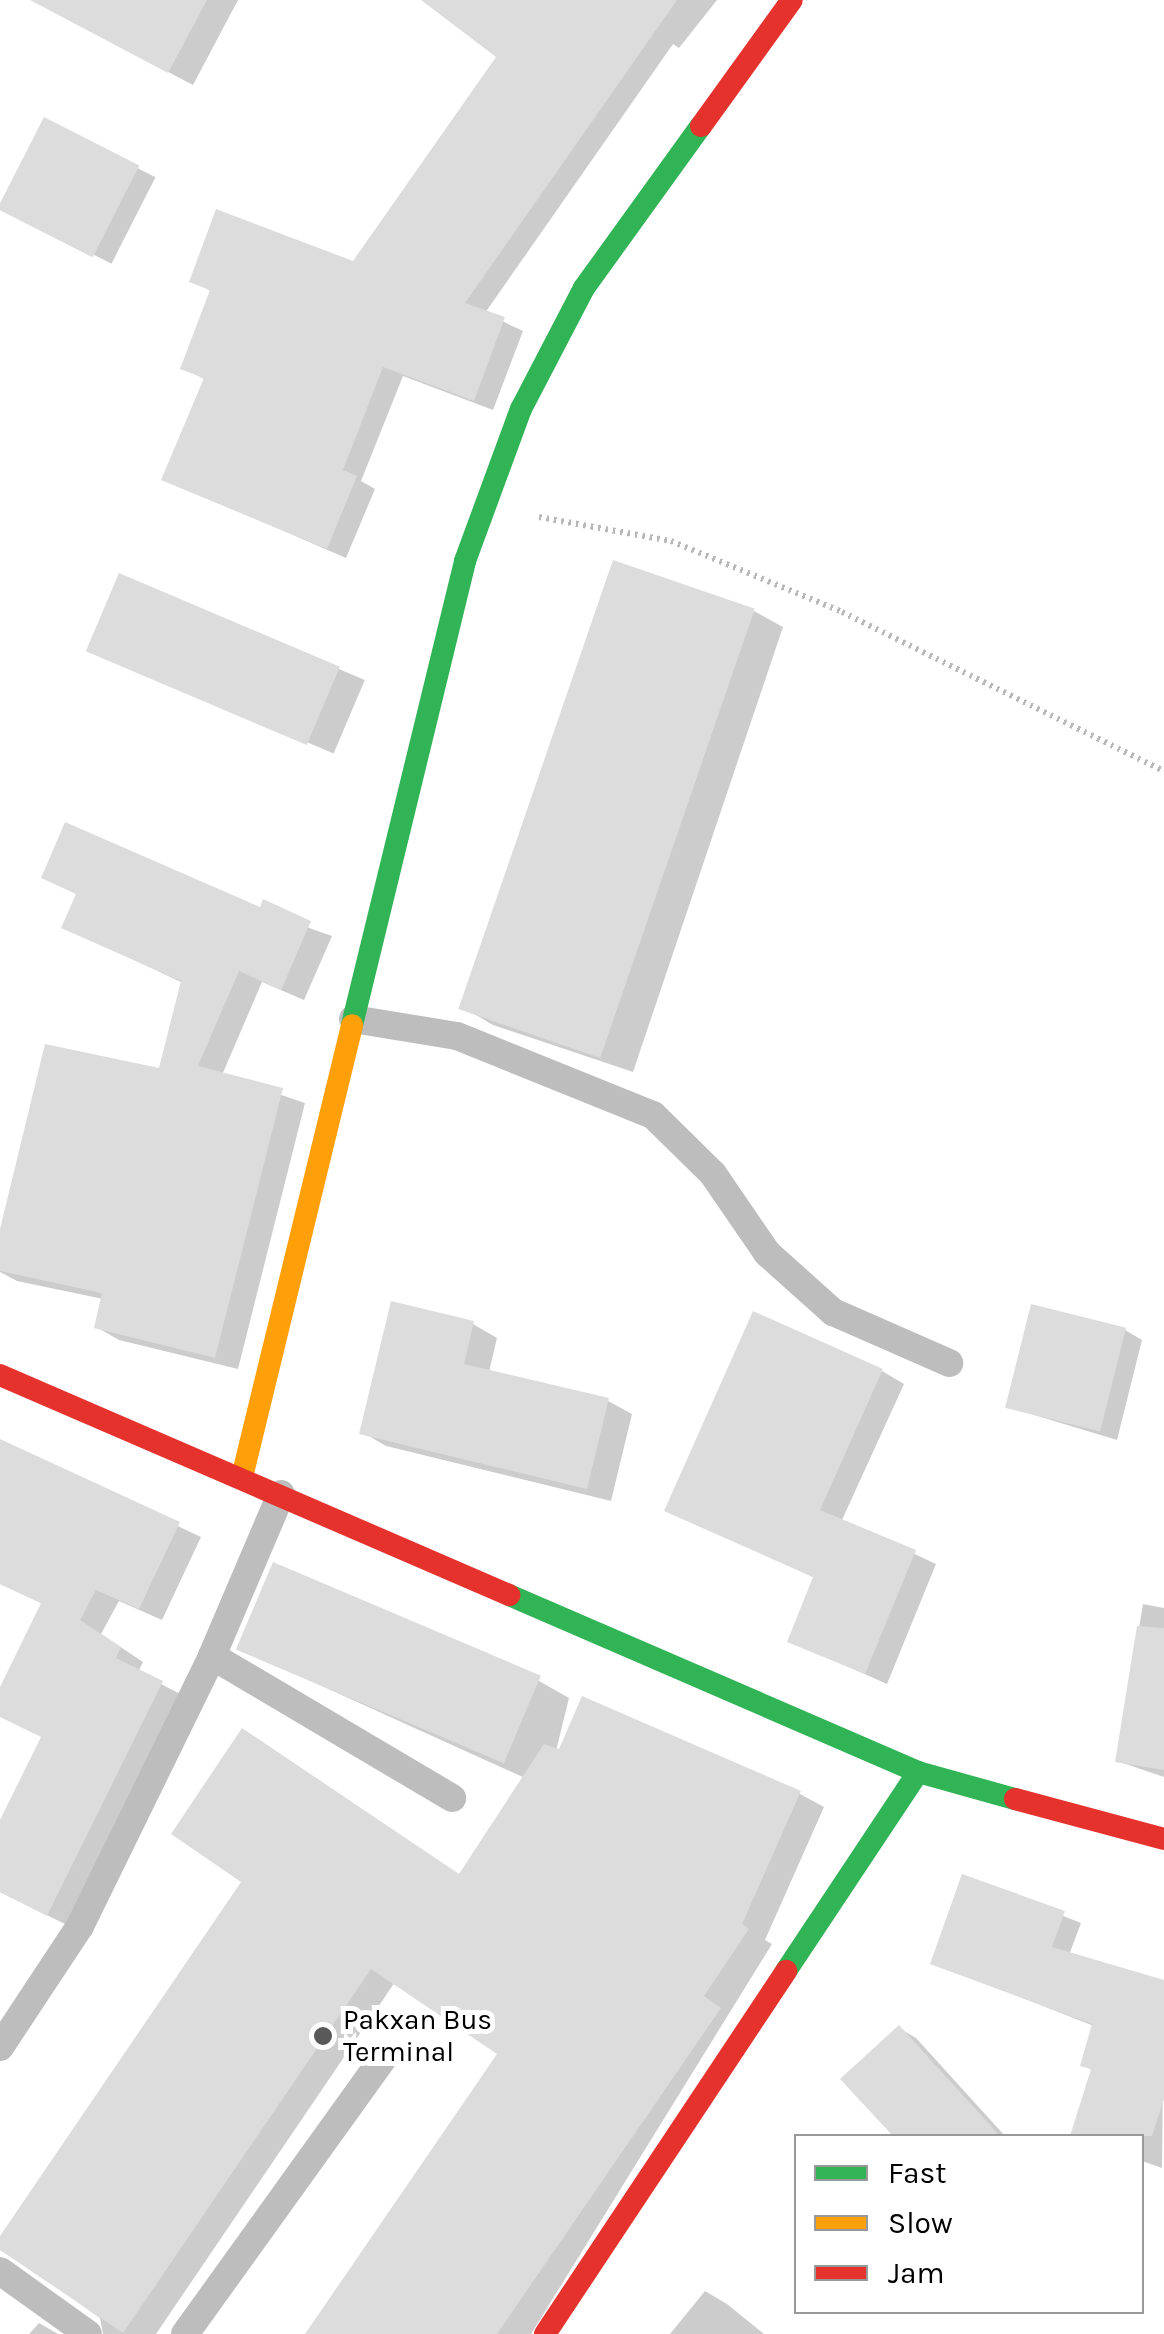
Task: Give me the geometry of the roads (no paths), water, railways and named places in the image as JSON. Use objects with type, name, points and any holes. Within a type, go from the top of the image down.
[{"type":"street","points":[[242,1477],[464,561],[521,409],[584,288],[792,0]]},
{"type":"street","points":[[0,1375],[918,1772],[1164,1839]]},
{"type":"street","points":[[544,2334],[918,1772]]},
{"type":"lane","points":[[353,1019],[456,1036],[653,1115],[713,1174],[767,1253],[833,1312],[950,1363]]},
{"type":"lane","points":[[0,2047],[80,1926],[212,1656],[281,1494]]},
{"type":"lane","points":[[212,1656],[452,1798]]},
{"type":"lane","points":[[185,2334],[385,2056]]},
{"type":"lane","points":[[0,2271],[88,2334]]},
{"type":"place","name":"Pakxan Bus Terminal","points":[[323,2036]]}]
